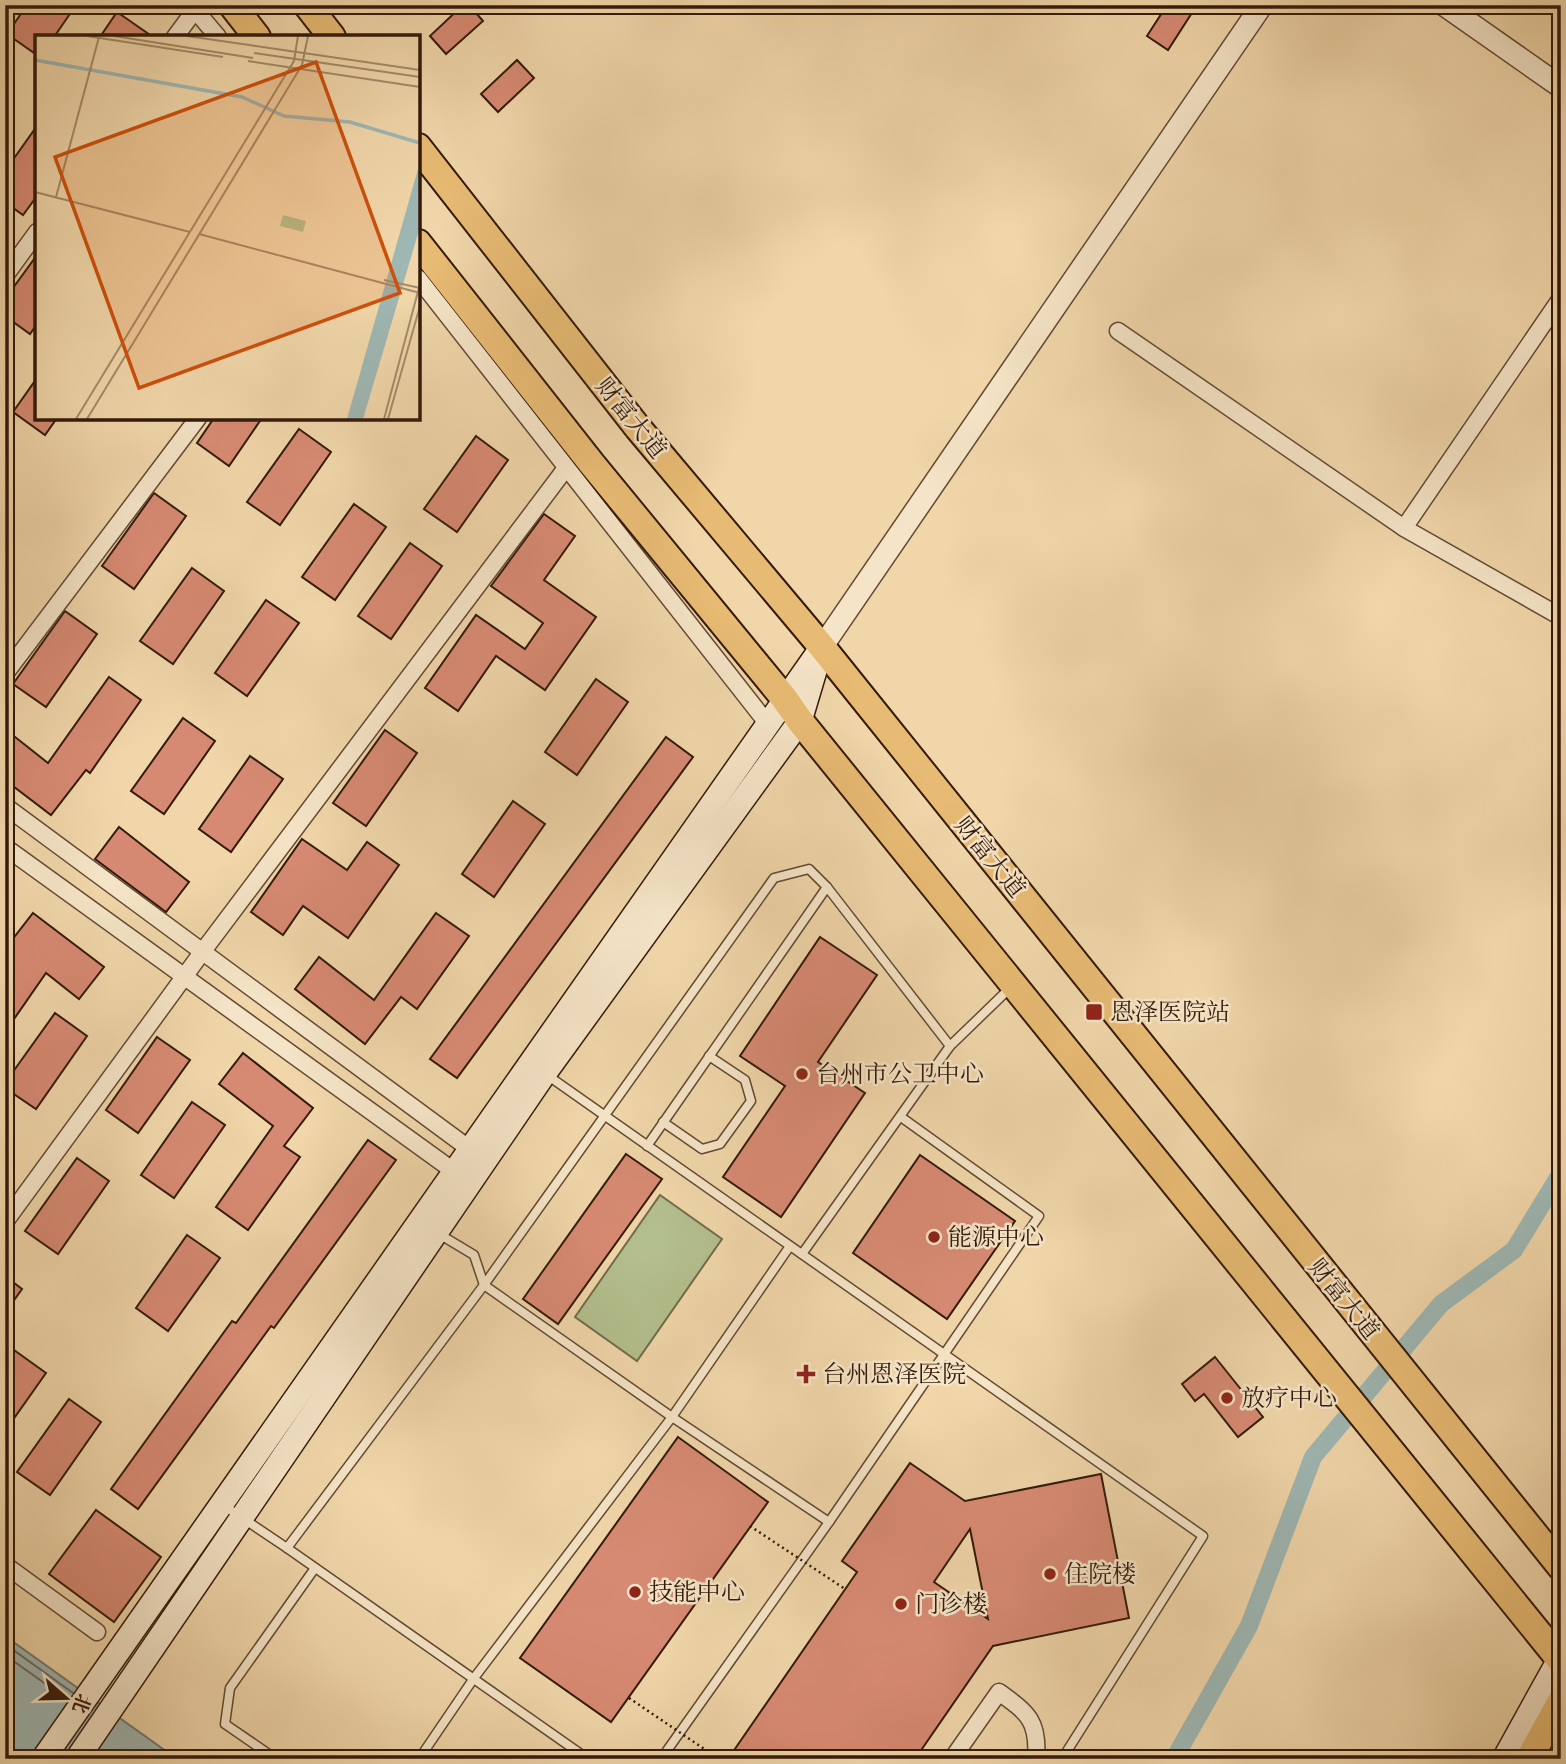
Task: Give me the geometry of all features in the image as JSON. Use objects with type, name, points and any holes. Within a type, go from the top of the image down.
[{"type":"main road","points":[[232,5],[255,35]]},
{"type":"main road","points":[[307,5],[330,35]]},
{"type":"main road","name":"财富大道","points":[[420,150],[638,428],[822,647],[1561,1567]]},
{"type":"main road","points":[[420,246],[592,464],[1560,1659],[1504,1759]]},
{"type":"main road","points":[[77,1759],[242,1518],[428,1227],[538,1068],[767,723],[822,647]]},
{"type":"main road","points":[[43,1759],[221,1504],[428,1227],[455,1172],[471,1150],[538,1068],[800,721],[822,647]]},
{"type":"main road","points":[[1529,1759],[1561,1700]]},
{"type":"street","points":[[822,647],[1262,5]]},
{"type":"street","points":[[1444,5],[1561,88]]},
{"type":"street","points":[[176,35],[193,7],[216,35]]},
{"type":"street","points":[[5,276],[35,235]]},
{"type":"street","points":[[420,281],[767,723]]},
{"type":"street","points":[[1404,528],[1561,298]]},
{"type":"street","points":[[1118,331],[1404,528],[1561,617]]},
{"type":"street","points":[[5,674],[196,420]]},
{"type":"street","points":[[5,1222],[185,975],[566,468]]},
{"type":"street","points":[[5,806],[471,1150]]},
{"type":"street","points":[[5,847],[455,1172]]},
{"type":"street","points":[[5,1565],[97,1632]]},
{"type":"street","points":[[952,1759],[999,1692],[1033,1720],[1037,1742],[1036,1759]]},
{"type":"lane","points":[[287,1548],[484,1285],[774,878],[809,869],[827,887],[950,1046]]},
{"type":"lane","points":[[647,1146],[827,887]]},
{"type":"lane","points":[[802,1254],[950,1046],[1013,985]]},
{"type":"lane","points":[[663,1122],[702,1149],[720,1144],[751,1101],[745,1080],[709,1056]]},
{"type":"lane","points":[[538,1068],[1203,1536],[1062,1759]]},
{"type":"lane","points":[[661,1759],[829,1522],[1039,1216],[901,1117]]},
{"type":"lane","points":[[428,1227],[474,1255],[484,1285],[672,1417],[829,1522]]},
{"type":"lane","points":[[419,1759],[474,1678],[672,1417],[790,1246]]},
{"type":"lane","points":[[221,1504],[587,1759]]},
{"type":"lane","points":[[276,1759],[225,1724],[230,1688],[315,1567]]},
{"type":"path","points":[[750,1526],[845,1589]]},
{"type":"path","points":[[629,1698],[719,1759]]},
{"type":"green space","points":[[660,1195],[722,1239],[637,1361],[575,1317]]},
{"type":"water","points":[[5,1636],[177,1759],[5,1759]]},
{"type":"building","points":[[27,5],[76,5],[55,35],[35,35],[35,54],[7,34]]},
{"type":"building","points":[[463,5],[469,5],[483,21],[446,54],[430,36]]},
{"type":"building","points":[[1167,5],[1197,5],[1168,50],[1147,36]]},
{"type":"building","points":[[117,12],[150,35],[101,35]]},
{"type":"building","points":[[517,60],[534,78],[498,112],[481,94]]},
{"type":"building","points":[[35,129],[35,199],[23,215],[5,202],[5,171]]},
{"type":"building","points":[[35,258],[35,327],[30,334],[5,316],[5,299]]},
{"type":"building","points":[[35,381],[35,420],[56,420],[45,435],[13,412]]},
{"type":"building","points":[[213,420],[261,420],[229,466],[197,443]]},
{"type":"building","points":[[299,429],[331,452],[280,525],[247,502]]},
{"type":"building","points":[[476,436],[508,460],[457,532],[424,509]]},
{"type":"building","points":[[154,493],[186,516],[134,589],[102,566]]},
{"type":"building","points":[[354,504],[386,527],[335,600],[302,577]]},
{"type":"building","points":[[544,514],[575,536],[544,580],[596,617],[545,690],[496,656],[458,711],[425,688],[476,615],[525,649],[543,623],[491,586]]},
{"type":"building","points":[[410,543],[442,566],[391,639],[358,616]]},
{"type":"building","points":[[192,568],[224,591],[173,664],[140,641]]},
{"type":"building","points":[[266,600],[299,623],[247,696],[215,673]]},
{"type":"building","points":[[65,611],[97,634],[46,707],[13,684]]},
{"type":"building","points":[[109,677],[141,700],[90,773],[86,770],[51,815],[5,780],[5,729],[48,763]]},
{"type":"building","points":[[596,679],[628,702],[577,775],[545,752]]},
{"type":"building","points":[[183,718],[215,741],[164,814],[131,791]]},
{"type":"building","points":[[385,730],[417,753],[366,826],[333,803]]},
{"type":"building","points":[[666,737],[693,757],[457,1078],[430,1059]]},
{"type":"building","points":[[250,756],[283,779],[231,852],[199,829]]},
{"type":"building","points":[[513,801],[545,824],[494,897],[462,874]]},
{"type":"building","points":[[119,827],[189,882],[166,912],[95,859]]},
{"type":"building","points":[[302,839],[347,870],[367,842],[399,865],[348,938],[303,906],[283,935],[251,912]]},
{"type":"building","points":[[33,913],[104,967],[79,999],[46,973],[5,1032],[5,949]]},
{"type":"building","points":[[436,913],[469,936],[417,1009],[401,997],[365,1044],[295,989],[319,957],[374,1000]]},
{"type":"building","name":"台州市公卫中心","points":[[820,937],[877,975],[818,1062],[865,1093],[781,1217],[723,1177],[785,1086],[740,1056]]},
{"type":"building","points":[[55,1013],[87,1036],[36,1109],[5,1088],[5,1083]]},
{"type":"building","points":[[157,1037],[190,1060],[138,1133],[106,1110]]},
{"type":"building","points":[[243,1053],[313,1108],[284,1146],[300,1157],[248,1230],[216,1207],[273,1126],[219,1084]]},
{"type":"building","points":[[192,1102],[225,1125],[174,1198],[141,1175]]},
{"type":"building","points":[[368,1140],[396,1160],[138,1509],[111,1489],[232,1321],[236,1323]]},
{"type":"building","points":[[626,1154],[662,1179],[558,1324],[523,1299]]},
{"type":"building","name":"能源中心","points":[[920,1155],[1015,1221],[947,1319],[853,1253]]},
{"type":"building","points":[[77,1158],[109,1181],[58,1254],[25,1231]]},
{"type":"building","points":[[187,1235],[220,1258],[168,1331],[136,1308]]},
{"type":"building","points":[[5,1276],[22,1289],[5,1313]]},
{"type":"building","points":[[14,1350],[46,1373],[5,1431],[5,1362]]},
{"type":"building","name":"放疗中心","points":[[1215,1357],[1263,1417],[1238,1437],[1204,1394],[1195,1401],[1182,1384]]},
{"type":"building","points":[[69,1399],[101,1422],[50,1495],[17,1472]]},
{"type":"building","name":"技能中心","points":[[678,1437],[768,1502],[611,1722],[520,1658]]},
{"type":"building","name":"门诊楼","points":[[910,1463],[965,1501],[1101,1474],[1129,1618],[993,1646],[915,1759],[728,1759],[857,1572],[842,1561]],"holes":[[[970,1529],[988,1619],[934,1582]]]},
{"type":"building","points":[[96,1510],[161,1557],[114,1622],[49,1574]]},
{"type":"waterway","points":[[1174,1759],[1249,1626],[1313,1457],[1441,1304],[1514,1250],[1561,1173]]},
{"type":"place","name":"恩泽医院站","points":[[1094,1012]]},
{"type":"place","name":"台州市公卫中心","points":[[802,1074]]},
{"type":"place","name":"能源中心","points":[[934,1237]]},
{"type":"place","name":"台州恩泽医院","points":[[806,1374]]},
{"type":"place","name":"放疗中心","points":[[1227,1398]]},
{"type":"place","name":"住院楼","points":[[1050,1574]]},
{"type":"place","name":"技能中心","points":[[635,1592]]},
{"type":"place","name":"门诊楼","points":[[901,1604]]}]
